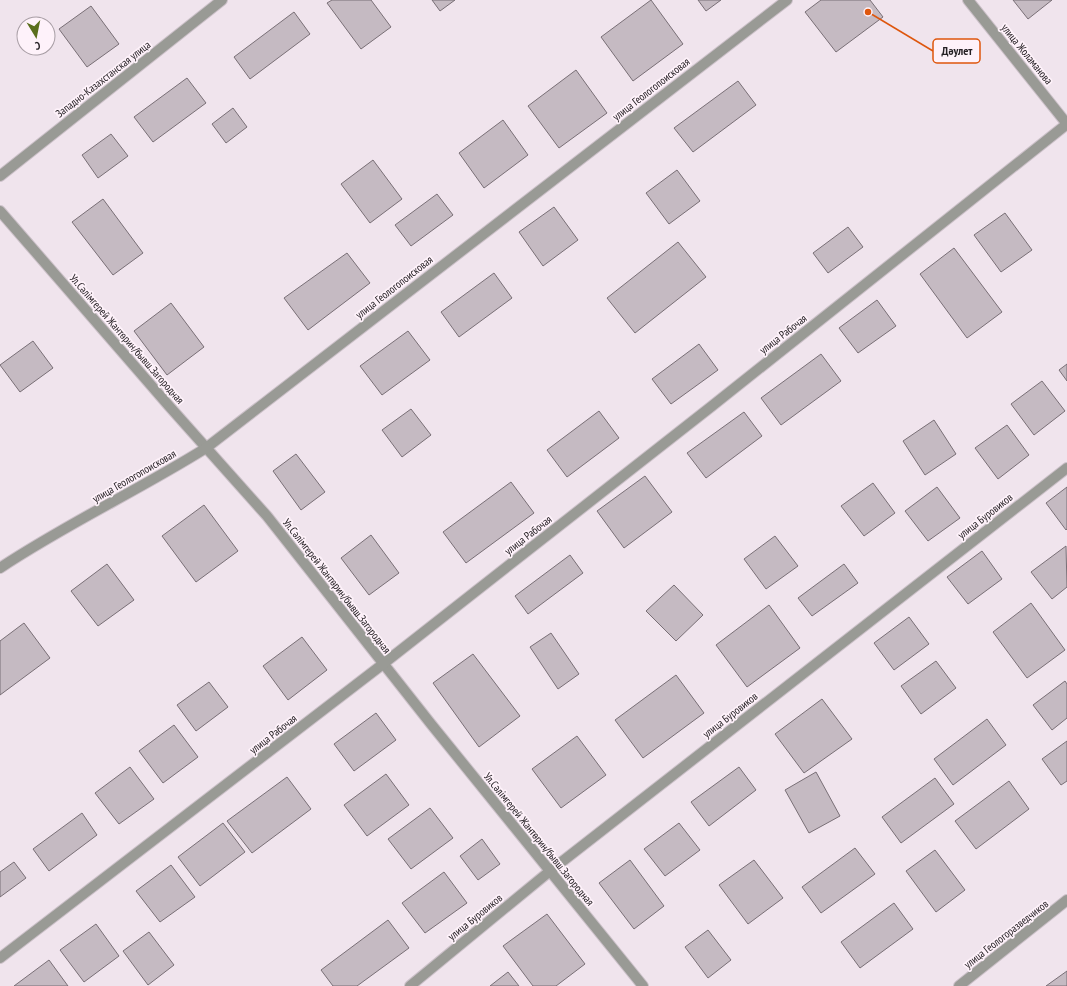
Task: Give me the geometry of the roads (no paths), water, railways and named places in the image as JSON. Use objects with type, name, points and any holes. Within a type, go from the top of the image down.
[{"type":"street","name":"Западно-Казахстанская улица","points":[[0,176],[222,0]]},
{"type":"street","name":"улица Геологопоисковая","points":[[0,568],[30,548],[206,448],[787,0]]},
{"type":"street","name":"улица Жоламанова","points":[[968,0],[1067,124]]},
{"type":"street","name":"улица Рабочая","points":[[0,958],[383,664],[706,411],[1067,124]]},
{"type":"street","name":"Ул.Сәлімгерей Жантөрин/бывш.Загородная","points":[[0,212],[267,516],[383,664],[643,986]]},
{"type":"street","name":"улица Буровиков","points":[[410,986],[550,871],[1067,468]]},
{"type":"street","name":"улица Геологоразведчиков","points":[[959,986],[1067,900]]},
{"type":"place","name":"Дәулет","points":[[868,12]]}]
